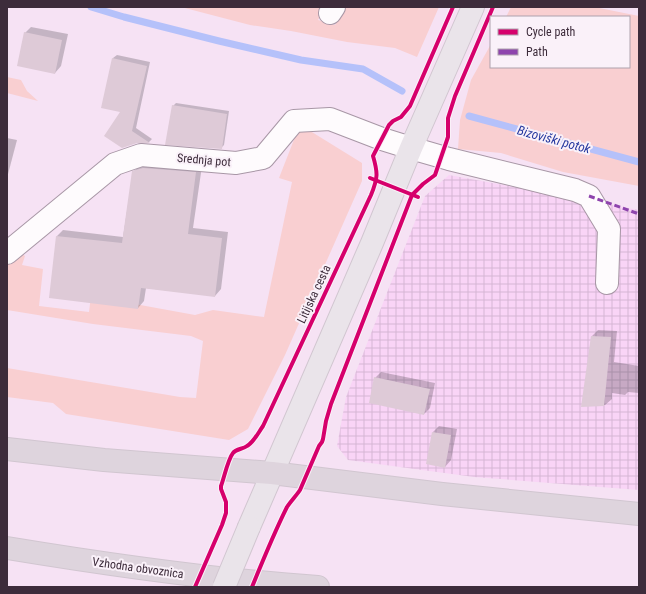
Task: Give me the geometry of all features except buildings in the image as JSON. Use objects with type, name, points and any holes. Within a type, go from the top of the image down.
[{"type":"highway","points":[[7,449],[104,460],[272,473],[442,494],[639,514]]},
{"type":"highway","name":"Vzhodna obvoznica","points":[[7,548],[178,574],[318,587]]},
{"type":"main road","points":[[224,587],[473,7]]},
{"type":"street","name":"Srednja pot","points":[[7,252],[114,164],[141,155],[236,163],[263,158],[294,121],[330,120],[412,148],[575,190],[589,196],[609,228],[607,283]]},
{"type":"shaded area","points":[[181,7],[325,7],[318,20],[335,25],[346,7],[439,7],[417,57],[395,48],[347,42],[250,25]]},
{"type":"shaded area","points":[[511,7],[594,7],[639,16],[639,186],[563,172],[501,153],[458,149],[460,120],[471,80],[490,46],[490,68],[630,68],[630,16],[506,16]]},
{"type":"shaded area","points":[[7,77],[21,80],[27,91],[38,101],[7,93]]},
{"type":"shaded area","points":[[307,129],[362,163],[362,181],[285,355],[248,429],[229,440],[66,414],[53,403],[7,397],[7,368],[180,397],[196,398],[203,341],[191,336],[93,324],[7,310],[7,264],[21,253],[25,256],[22,265],[43,269],[39,306],[89,312],[91,296],[195,315],[213,310],[264,317],[292,182],[279,178],[297,132]]},
{"type":"shaded area","points":[[449,175],[639,210],[639,490],[474,477],[348,460],[337,446],[346,397],[425,196]]},
{"type":"waterway","points":[[91,7],[219,41],[301,60],[363,69],[402,91]]},
{"type":"waterway","name":"Bizoviški potok","points":[[469,116],[639,162]]},
{"type":"marked path","points":[[589,196],[639,214]]},
{"type":"cycle path","name":"Litijska cesta","points":[[195,587],[226,513],[226,502],[221,486],[229,460],[234,452],[252,442],[263,426],[371,195],[376,176],[376,167],[373,156],[389,125],[401,117],[410,106],[453,7]]},
{"type":"cycle path","points":[[252,587],[282,517],[287,507],[300,490],[322,442],[331,404],[412,195],[435,175],[448,137],[448,118],[455,96],[493,7]]},
{"type":"cycle path","points":[[370,178],[418,197]]}]
